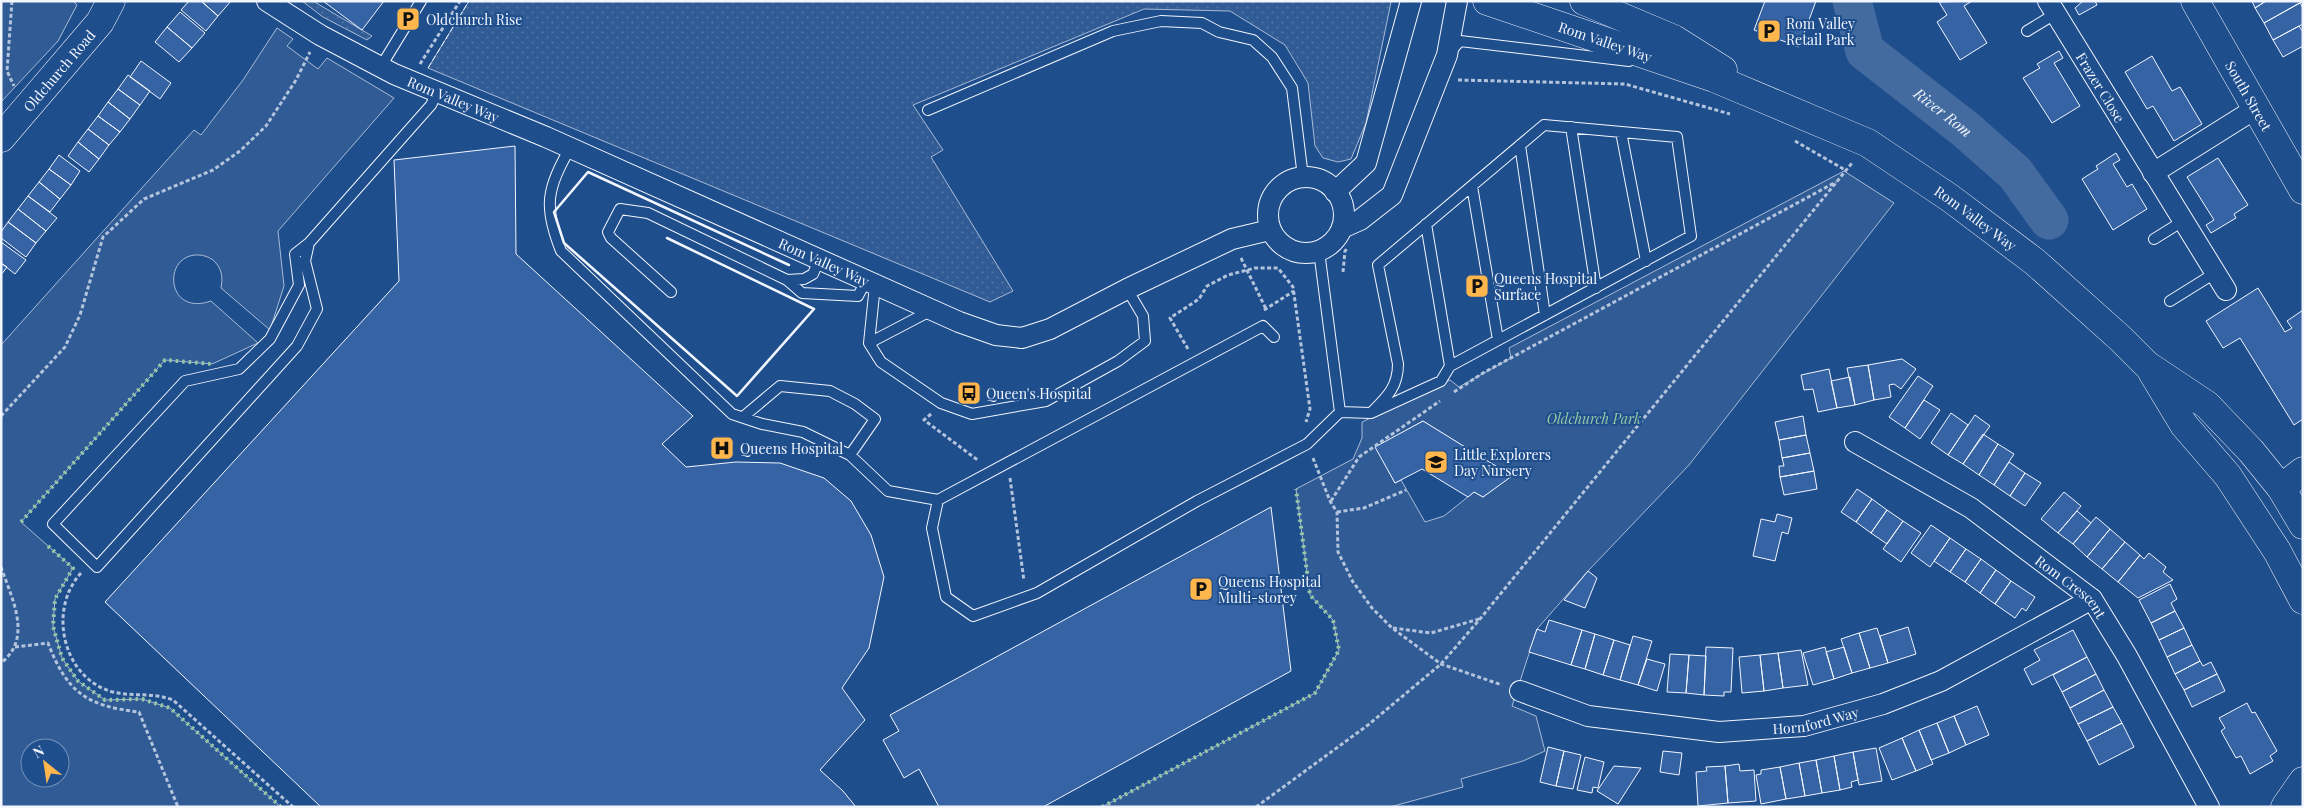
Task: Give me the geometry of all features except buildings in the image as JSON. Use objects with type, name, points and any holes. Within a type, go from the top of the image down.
[{"type":"main road","name":"Oldchurch Road","points":[[1,138],[100,22],[111,1]]},
{"type":"main road","name":"Rom Valley Way","points":[[1487,1],[1680,66],[1779,105],[1868,143],[1950,198],[2035,262],[2121,338],[2147,365],[2184,425],[2228,476],[2277,551],[2303,600]]},
{"type":"main road","name":"Rom Valley Way","points":[[1584,1],[1674,39],[1779,105]]},
{"type":"main road","name":"South Street","points":[[2195,1],[2303,190]]},
{"type":"main road","name":"Rom Valley Way","points":[[2147,365],[2207,404],[2251,451],[2280,488],[2303,525]]},
{"type":"main road","points":[[2280,488],[2303,472]]},
{"type":"main road","name":"Rom Valley Way","points":[[2277,551],[2275,521],[2280,488]]},
{"type":"main road","points":[[2286,807],[2303,781]]},
{"type":"street","points":[[1336,192],[1366,163],[1411,1]]},
{"type":"street","points":[[1342,228],[1343,209],[1336,192],[1321,181],[1303,177],[1292,180],[1273,195],[1268,206],[1267,218],[1270,230],[1278,242],[1290,251],[1304,254],[1319,251],[1333,241],[1342,228],[1360,220],[1392,195],[1447,55],[1457,1]]},
{"type":"street","points":[[272,3],[320,35],[380,68]]},
{"type":"street","name":"Frazer Close","points":[[2052,7],[2226,290]]},
{"type":"street","name":"Rom Valley Way","points":[[380,68],[570,148],[932,310],[996,335],[1022,338],[1050,330],[1127,289],[1232,239],[1270,230]]},
{"type":"street","points":[[2153,173],[2255,109]]},
{"type":"street","name":"Rom Crescent","points":[[1855,442],[1971,508],[2092,599],[2127,656],[2209,807]]},
{"type":"street","name":"Hornford Way","points":[[1520,691],[1588,716],[1700,730],[1719,732],[1804,726],[1883,704],[1941,681],[2092,599]]},
{"type":"lane","points":[[380,68],[421,1]]},
{"type":"lane","points":[[2027,31],[2052,7]]},
{"type":"lane","points":[[928,110],[1112,31],[1161,20],[1202,23],[1219,32],[1253,40],[1272,57],[1292,88],[1303,177]]},
{"type":"lane","points":[[1447,55],[1460,41],[1680,66]]},
{"type":"lane","points":[[309,244],[305,260],[317,309],[297,346],[97,567],[53,524],[185,381],[239,369],[270,339],[299,284],[295,254],[309,244],[431,105],[437,93]]},
{"type":"lane","points":[[938,500],[932,528],[946,597],[973,616],[1037,593],[1197,501],[1307,444],[1340,412],[1371,413],[1441,381],[1450,366],[1691,236],[1677,137],[1544,124],[1378,264],[1398,364],[1398,378],[1391,392],[1371,413]]},
{"type":"lane","points":[[1571,127],[1596,288]]},
{"type":"lane","points":[[1621,132],[1646,261]]},
{"type":"lane","points":[[1520,146],[1545,315]]},
{"type":"lane","points":[[570,148],[556,173],[548,201],[551,227],[562,251],[732,414],[762,424],[803,432],[850,455],[888,492],[938,500],[1263,326],[1274,337]]},
{"type":"lane","points":[[1472,186],[1498,340]]},
{"type":"lane","points":[[671,292],[611,238],[608,232],[620,210],[648,213],[788,280],[802,292],[858,296],[871,283]]},
{"type":"lane","points":[[2154,239],[2183,221]]},
{"type":"lane","points":[[1426,224],[1450,366]]},
{"type":"lane","points":[[1319,251],[1340,412]]},
{"type":"lane","points":[[788,280],[804,279],[813,274],[820,260]]},
{"type":"lane","points":[[2170,301],[2215,273]]},
{"type":"lane","points":[[871,283],[869,343],[881,362],[941,403],[972,414],[1046,401],[1118,361],[1145,341],[1143,316],[1127,289]]},
{"type":"lane","points":[[869,343],[932,310]]},
{"type":"lane","points":[[744,417],[780,386],[830,391],[855,404],[875,419],[850,455]]},
{"type":"path","points":[[12,1],[7,70],[25,112]]},
{"type":"path","points":[[420,64],[460,1]]},
{"type":"path","points":[[1,416],[65,347],[80,315],[103,237],[144,199],[213,170],[266,126],[291,88],[320,35]]},
{"type":"path","points":[[1256,807],[1368,725],[1441,664],[1480,619],[1868,143]]},
{"type":"path","points":[[1450,394],[1483,373],[1838,181]]},
{"type":"path","points":[[1232,239],[1266,309]]},
{"type":"path","points":[[1330,501],[1359,457],[1442,400]]},
{"type":"path","points":[[931,414],[924,420],[980,463]]},
{"type":"path","points":[[1307,444],[1330,501],[1337,512],[1338,552],[1353,582],[1372,608],[1392,628],[1441,664],[1520,691]]},
{"type":"path","points":[[1009,472],[1024,586]]},
{"type":"path","points":[[1337,512],[1364,508],[1406,490]]},
{"type":"path","points":[[92,562],[76,578],[67,594],[62,614],[62,631],[67,647],[80,669],[96,684],[112,692],[159,694],[173,700],[293,807]]},
{"type":"path","points":[[1,567],[20,627],[15,647],[10,656],[1,663]]},
{"type":"path","points":[[1392,628],[1431,633],[1480,619]]},
{"type":"path","points":[[15,647],[48,643],[58,669],[71,685],[88,700],[109,708],[139,712],[178,807]]},
{"type":"green space","points":[[1,1],[73,1],[77,5],[58,41],[1,102]]},
{"type":"green space","points":[[302,1],[313,1],[372,36],[367,40],[323,17]]},
{"type":"green space","points":[[469,1],[1391,2],[1366,123],[1351,159],[1338,162],[1323,158],[1315,146],[1308,83],[1285,45],[1230,11],[1144,9],[913,105],[943,150],[931,157],[1013,291],[990,302],[428,68]]},
{"type":"green space","points":[[277,28],[293,39],[287,46],[318,69],[327,58],[394,98],[278,231],[284,286],[270,330],[221,288],[221,273],[213,260],[201,255],[187,257],[179,264],[174,273],[177,293],[185,300],[196,304],[211,301],[258,343],[212,364],[165,360],[21,522],[73,568],[55,599],[53,626],[62,658],[78,681],[105,700],[142,699],[170,708],[281,807],[1,807],[1,345],[194,130],[201,135],[243,80]]},
{"type":"green space","name":"Oldchurch Park","points":[[1844,171],[1894,203],[1689,465],[1588,571],[1537,629],[1512,706],[1536,716],[1545,751],[1523,761],[1461,779],[1463,787],[1390,807],[1102,807],[1315,693],[1339,650],[1333,620],[1310,595],[1296,489],[1353,459],[1362,438],[1362,422],[1450,380],[1459,387],[1511,358],[1509,348]],"holes":[[[1423,421],[1511,476],[1483,497],[1474,492],[1444,516],[1425,522],[1401,480],[1395,483],[1376,447]]]},
{"type":"waterway","name":"River Rom","points":[[1852,1],[1865,51],[1965,129],[2015,173],[2049,220]]},
{"type":"hedge","points":[[21,522],[165,360],[212,364]]},
{"type":"hedge","points":[[1102,807],[1315,693],[1339,650],[1333,620],[1310,595],[1296,489]]},
{"type":"hedge","points":[[48,546],[73,568],[55,599],[53,626],[62,658],[78,681],[105,700],[142,699],[170,708],[281,807]]},
{"type":"fence","points":[[428,68],[469,1]]},
{"type":"wall","points":[[667,238],[814,309],[737,396],[564,243],[554,212],[588,172],[789,265]]},
{"type":"place","name":"Oldchurch Rise","points":[[408,19]]},
{"type":"place","name":"Rom Valley Retail Park","points":[[1769,31]]},
{"type":"place","name":"Queens Hospital Surface","points":[[1477,286]]},
{"type":"place","name":"Queen's Hospital","points":[[969,393]]},
{"type":"place","name":"Queens Hospital","points":[[722,448]]},
{"type":"place","name":"Little Explorers Day Nursery","points":[[1436,462]]},
{"type":"place","name":"Queens Hospital Multi-storey","points":[[1201,589]]}]
